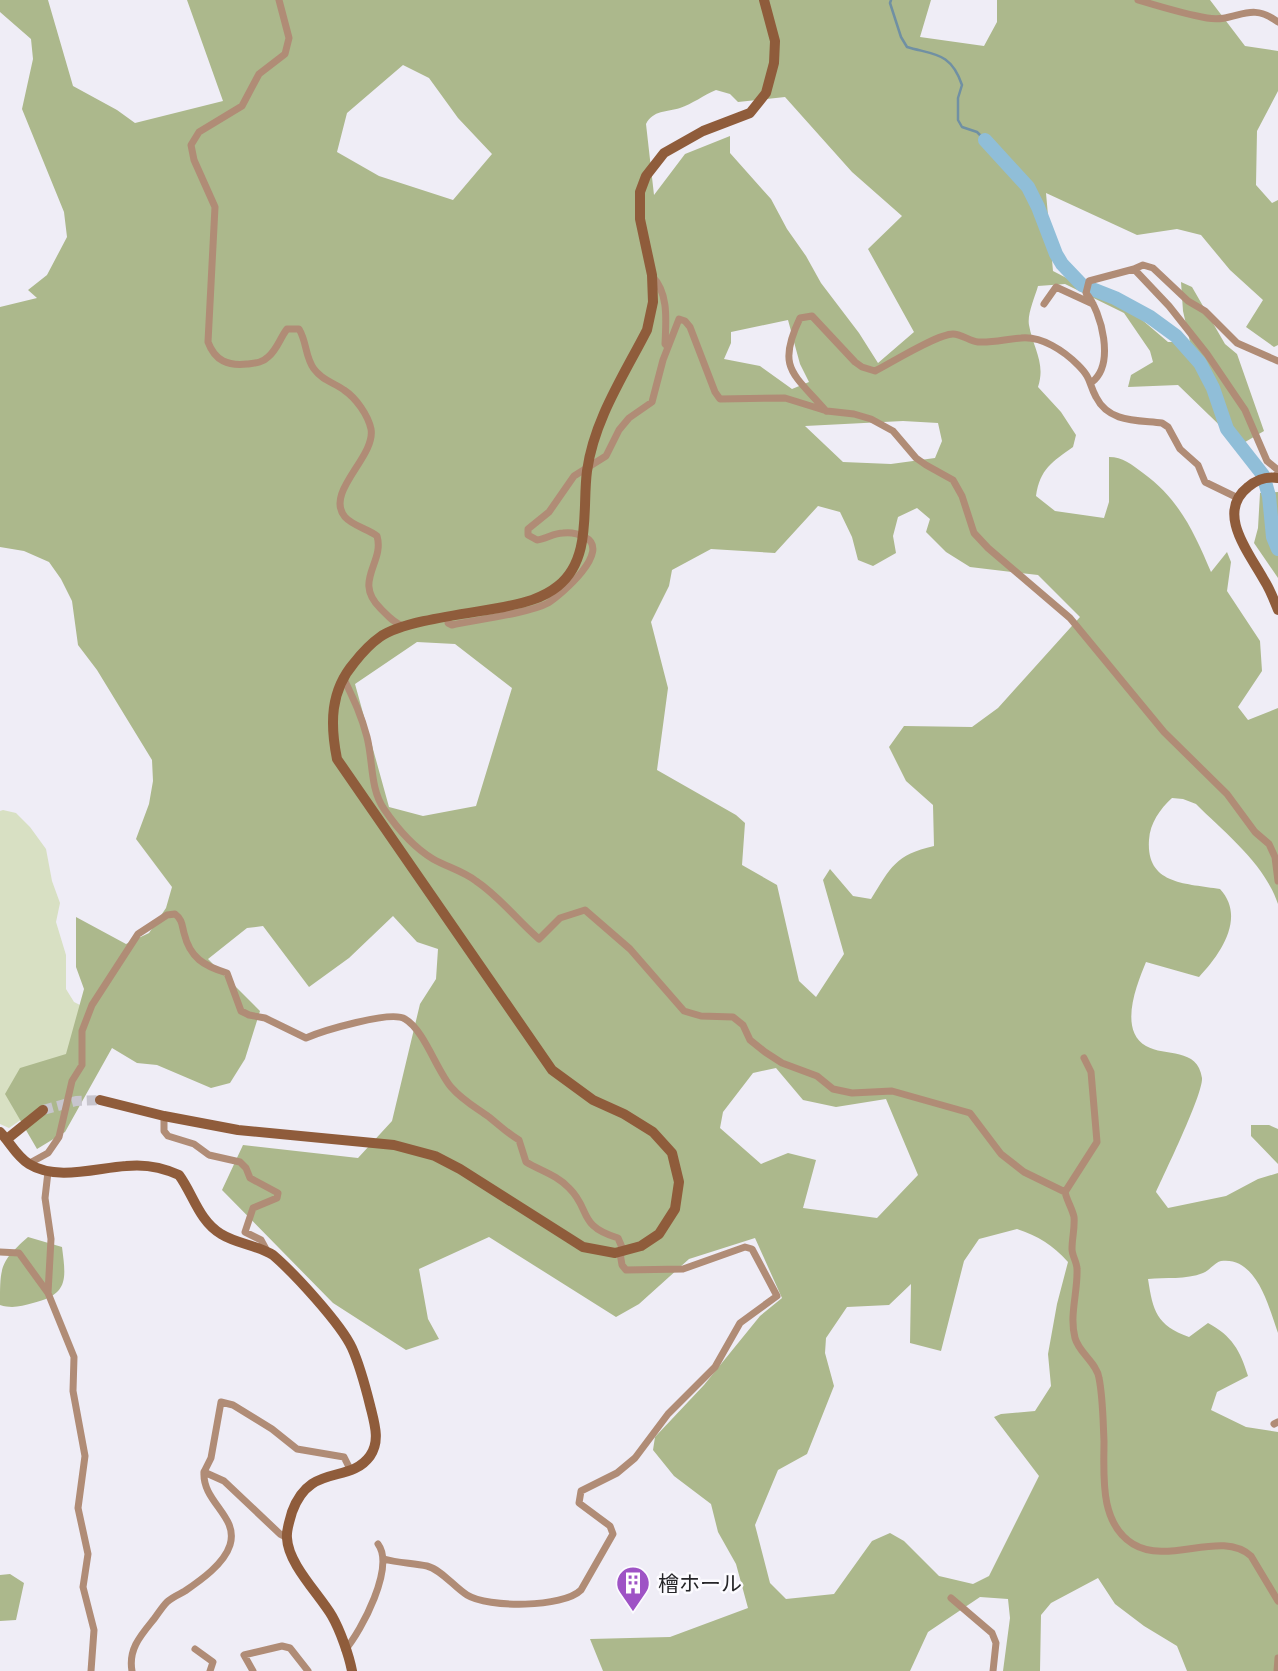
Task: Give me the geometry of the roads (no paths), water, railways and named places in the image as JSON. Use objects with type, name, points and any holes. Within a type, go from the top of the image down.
[{"type":"street","points":[[279,0],[289,38],[285,54],[259,74],[242,106],[199,132],[194,136],[191,145],[194,160],[215,206],[208,342],[211,352],[220,361],[233,366],[260,362],[275,349],[287,329],[299,330],[304,336],[313,368],[324,380],[345,391],[366,416],[371,430],[371,441],[367,453],[350,475],[343,491],[342,511],[346,518],[377,536],[378,546],[368,581],[369,590],[374,603],[396,624],[403,626]]},
{"type":"street","points":[[100,1100],[164,1116],[239,1130],[394,1145],[435,1156],[499,1191],[550,1228],[583,1247],[600,1252],[622,1252],[650,1241],[670,1220],[679,1194],[678,1172],[672,1153],[653,1132],[624,1114],[593,1100],[552,1070],[337,759],[333,738],[333,707],[343,676],[381,636],[403,626],[515,604],[549,593],[561,584],[574,565],[583,536],[589,461],[601,419],[648,330],[653,302],[652,275],[640,219],[640,192],[646,176],[664,153],[703,131],[750,113],[766,93],[774,63],[775,41],[764,0]]},
{"type":"street","points":[[1138,0],[1208,18],[1231,16],[1252,8],[1261,10],[1278,22]]},
{"type":"street","points":[[1092,383],[1100,374],[1105,356],[1099,316],[1086,293],[1089,281],[1134,270],[1143,265],[1153,268],[1188,301],[1211,316],[1237,343],[1278,361]]},
{"type":"street","points":[[1134,270],[1187,328],[1231,387],[1245,410],[1267,461],[1278,470],[1275,477],[1256,481],[1244,490],[1235,508],[1235,528],[1266,582],[1278,610]]},
{"type":"street","points":[[652,275],[661,287],[666,322],[665,344],[668,347]]},
{"type":"street","points":[[1044,304],[1056,287],[1094,304]]},
{"type":"street","points":[[827,411],[798,379],[787,360],[787,352],[800,318],[812,316],[855,362],[875,371],[953,334],[975,341],[1023,337],[1037,340],[1065,353],[1086,373],[1098,401],[1117,418],[1162,423],[1168,427],[1180,449],[1198,466],[1205,482],[1238,498]]},
{"type":"street","points":[[583,536],[564,533],[537,540],[527,532],[530,526],[549,512],[574,476],[606,456],[619,430],[629,418],[652,402],[679,319],[685,321],[690,327],[720,399],[785,398],[827,411],[854,414],[883,424],[902,440],[916,458],[953,480],[962,496],[974,533],[1070,618],[1164,732],[1227,793],[1255,832],[1269,844],[1275,857],[1278,881]]},
{"type":"street","points":[[343,676],[357,702],[367,736],[376,791],[383,808],[410,842],[433,859],[482,885],[498,897],[515,918],[539,939],[559,918],[585,910],[630,949],[684,1011],[701,1016],[733,1017],[743,1026],[750,1040],[765,1052],[782,1063],[817,1076],[833,1089],[852,1093],[892,1091],[970,1113],[1001,1154],[1024,1172],[1065,1192],[1073,1215],[1072,1250],[1077,1272],[1072,1324],[1080,1349],[1099,1374],[1104,1489],[1117,1527],[1133,1544],[1154,1551],[1236,1546],[1251,1556],[1278,1601]]},
{"type":"street","points":[[29,1164],[48,1153],[59,1137],[72,1081],[82,1065],[82,1031],[92,1005],[138,934],[167,915],[175,914],[181,921],[192,954],[206,966],[227,973],[238,1006],[249,1016],[265,1018],[306,1038],[327,1029],[393,1016],[408,1021],[419,1034],[450,1086],[470,1105],[519,1140],[526,1163],[554,1175],[572,1190],[588,1222],[604,1234],[618,1238],[622,1265],[626,1269],[683,1269],[745,1247],[752,1249],[777,1296],[740,1323],[715,1367],[668,1414],[635,1458],[617,1473],[581,1490],[579,1503],[610,1526],[613,1534],[581,1590],[559,1601],[486,1603],[467,1595],[427,1566],[384,1559]]},
{"type":"street","points":[[1065,1192],[1097,1142],[1091,1072],[1084,1058]]},
{"type":"street","points":[[43,1110],[3,1135],[17,1154],[29,1164],[48,1172],[127,1165],[153,1166],[179,1175],[212,1228],[222,1235],[267,1251],[283,1264],[344,1333],[357,1361],[367,1393],[376,1438],[375,1448],[368,1458],[350,1469],[314,1481],[303,1492],[291,1517],[286,1537],[294,1561],[334,1619],[352,1671]]},
{"type":"street","points":[[164,1116],[164,1131],[168,1136],[194,1144],[209,1155],[240,1162],[250,1178],[278,1193],[277,1198],[253,1208],[245,1233],[261,1240],[267,1251]]},
{"type":"street","points":[[48,1172],[45,1198],[51,1239],[48,1293]]},
{"type":"street","points":[[0,1252],[19,1253],[48,1293],[74,1357],[73,1391],[85,1456],[78,1508],[88,1554],[83,1587],[94,1630],[91,1671]]},
{"type":"street","points":[[132,1671],[133,1651],[142,1633],[168,1601],[186,1591],[220,1562],[231,1544],[231,1530],[226,1518],[205,1488],[204,1472],[211,1458],[221,1402],[233,1405],[272,1429],[297,1449],[344,1457],[350,1469]]},
{"type":"street","points":[[204,1472],[224,1481],[286,1537]]},
{"type":"street","points":[[345,1650],[366,1620],[384,1559],[384,1552],[378,1545]]},
{"type":"street","points":[[951,1598],[992,1633],[996,1643],[993,1671]]},
{"type":"street","points":[[253,1671],[244,1654],[282,1646],[289,1648],[309,1671]]},
{"type":"street","points":[[195,1649],[213,1662],[210,1671]]},
{"type":"street","points":[[1277,1671],[1278,1658]]},
{"type":"waterway","points":[[891,0],[901,37],[907,47],[933,54],[953,66],[962,85],[958,98],[958,120],[962,127],[977,132],[985,140]]},
{"type":"waterway","points":[[985,140],[1028,187],[1056,254],[1082,285],[1115,298],[1150,317],[1176,336],[1200,363],[1213,388],[1227,429],[1263,475],[1269,496],[1273,537],[1278,549]]},
{"type":"tunnel","points":[[43,1110],[76,1101],[100,1100]]},
{"type":"place","name":"檜ホール","points":[[633,1613]]}]
